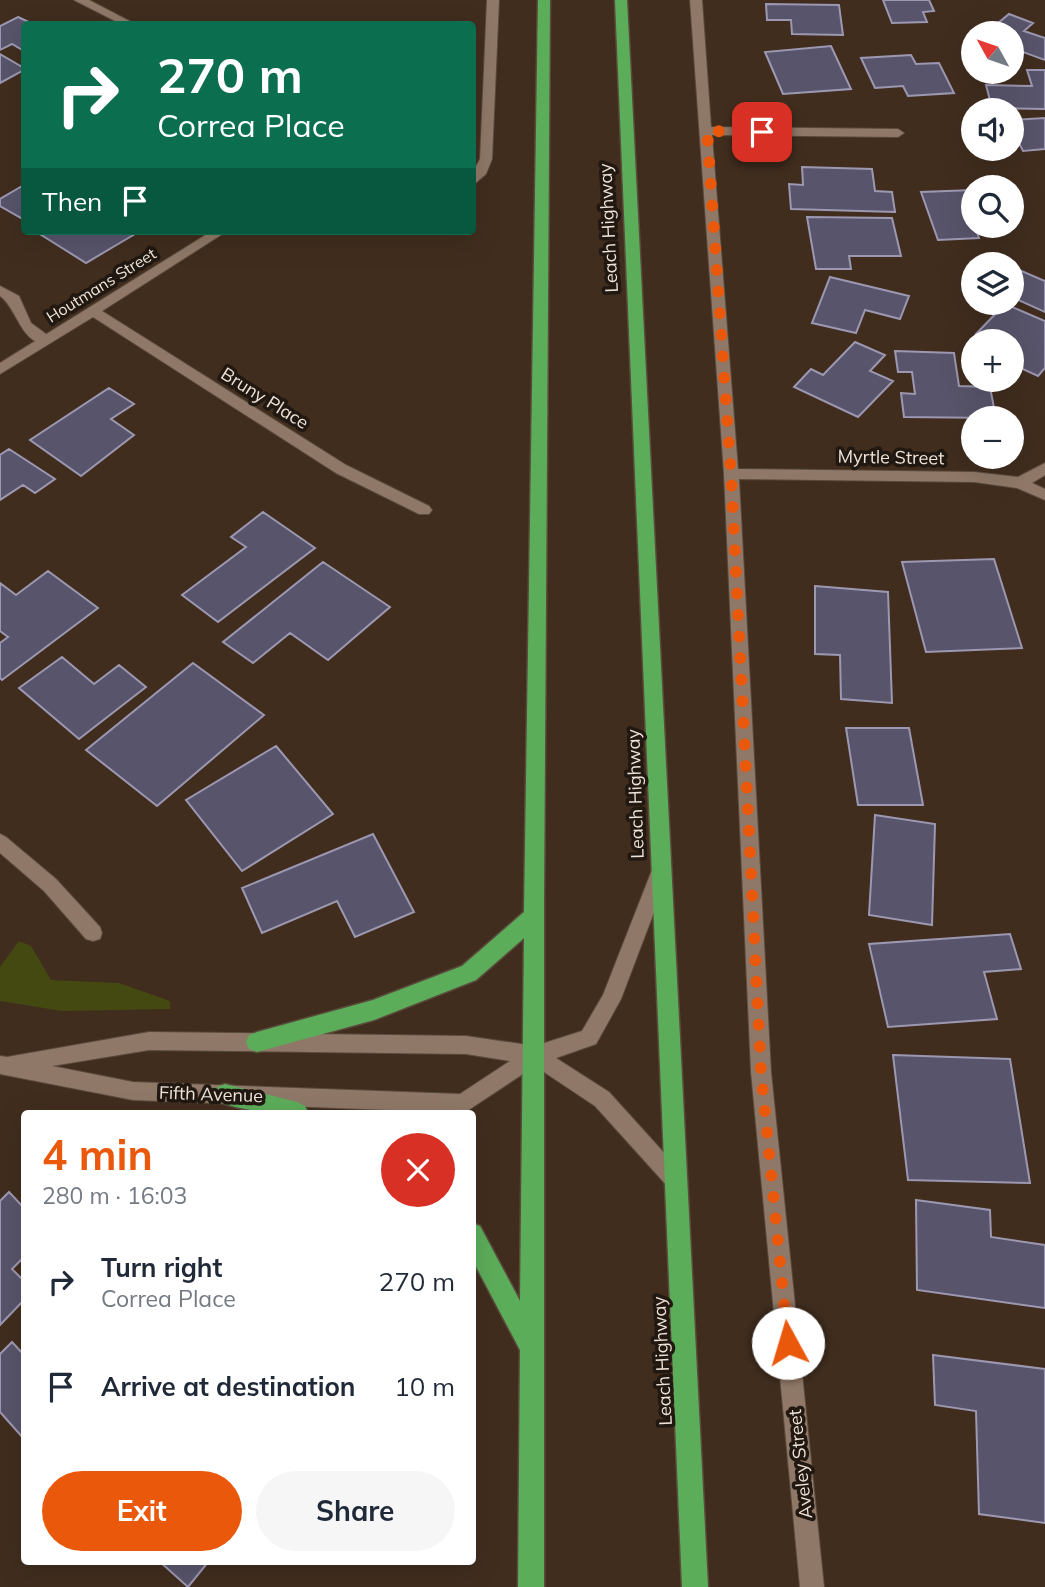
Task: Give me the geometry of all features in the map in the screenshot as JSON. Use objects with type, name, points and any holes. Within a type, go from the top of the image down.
[{"type":"highway","points":[[531,1587],[534,916],[544,0]]},
{"type":"highway","name":"Leach Highway","points":[[621,0],[695,1587]]},
{"type":"highway","points":[[257,1042],[374,1010],[469,973],[534,916]]},
{"type":"highway","points":[[225,1094],[286,1110]]},
{"type":"highway","points":[[476,1242],[533,1350]]},
{"type":"street","points":[[80,0],[123,21]]},
{"type":"street","points":[[476,178],[482,171],[486,159],[493,0]]},
{"type":"street","name":"Aveley Street","points":[[696,0],[731,474],[761,1072],[812,1587]]},
{"type":"street","points":[[707,131],[898,133]]},
{"type":"street","name":"Houtmans Street","points":[[0,369],[214,235]]},
{"type":"street","points":[[0,290],[14,299],[25,325],[45,340]]},
{"type":"street","name":"Bruny Place","points":[[92,310],[341,469],[424,510]]},
{"type":"street","points":[[1020,483],[1045,468]]},
{"type":"street","name":"Myrtle Street","points":[[731,474],[974,477],[1020,483],[1045,495]]},
{"type":"street","points":[[0,842],[50,885],[93,933]]},
{"type":"street","name":"Fifth Avenue","points":[[661,870],[611,999],[589,1038],[534,1055],[463,1104],[133,1091],[0,1065],[149,1041],[466,1045],[534,1055],[602,1099],[677,1182]]},
{"type":"green space","points":[[19,941],[31,946],[51,980],[119,983],[170,1001],[170,1009],[62,1011],[0,1001],[0,967]]},
{"type":"building","points":[[883,0],[929,0],[934,11],[923,12],[927,22],[892,23]]},
{"type":"building","points":[[766,4],[839,5],[843,35],[792,34],[791,20],[767,20]]},
{"type":"building","points":[[1009,14],[1033,23],[1024,31],[1024,21],[1001,21]]},
{"type":"building","points":[[18,17],[27,21],[21,21],[21,49],[12,44],[0,50],[0,26]]},
{"type":"building","points":[[1024,31],[1045,38],[1045,60],[1024,52]]},
{"type":"building","points":[[831,46],[851,89],[783,94],[765,52]]},
{"type":"building","points":[[0,54],[21,66],[21,72],[0,83]]},
{"type":"building","points":[[911,55],[916,64],[939,63],[954,93],[908,96],[903,86],[875,88],[861,58]]},
{"type":"building","points":[[1027,70],[1045,70],[1045,109],[1024,109],[1024,98],[989,98],[986,85],[1032,86]]},
{"type":"building","points":[[1045,118],[1045,149],[1024,151],[1024,119]]},
{"type":"building","points":[[802,167],[872,169],[875,191],[892,192],[895,212],[791,209],[789,184],[803,185]]},
{"type":"building","points":[[21,187],[21,218],[0,206],[0,199]]},
{"type":"building","points":[[961,190],[961,238],[979,238],[938,240],[921,192]]},
{"type":"building","points":[[807,217],[892,218],[901,256],[849,256],[851,269],[816,269]]},
{"type":"building","points":[[41,235],[133,235],[86,263]]},
{"type":"building","points":[[1024,272],[1045,281],[1045,312],[1024,302]]},
{"type":"building","points":[[830,277],[909,296],[900,319],[865,310],[856,333],[812,323]]},
{"type":"building","points":[[1024,312],[1045,321],[1045,368],[1038,376],[1024,370],[1024,329],[981,329],[994,315],[1024,315]]},
{"type":"building","points":[[855,342],[885,355],[870,371],[893,381],[858,417],[794,387],[811,369],[823,375]]},
{"type":"building","points":[[895,351],[954,353],[961,392],[991,392],[994,406],[961,406],[961,418],[904,417],[901,393],[915,394],[912,372],[898,372]]},
{"type":"building","points":[[109,388],[134,404],[111,419],[134,435],[81,476],[30,440]]},
{"type":"building","points":[[9,449],[55,479],[35,493],[23,485],[0,500],[0,455]]},
{"type":"building","points":[[263,512],[315,548],[218,622],[182,595],[246,547],[231,537]]},
{"type":"building","points":[[994,559],[1022,648],[926,652],[902,562]]},
{"type":"building","points":[[323,562],[390,607],[328,660],[290,633],[253,663],[223,642]]},
{"type":"building","points":[[48,571],[98,608],[2,680],[0,643],[8,637],[0,631],[0,583],[16,595]]},
{"type":"building","points":[[815,586],[888,592],[892,703],[841,699],[840,655],[815,654]]},
{"type":"building","points":[[62,657],[94,684],[119,665],[146,687],[79,739],[19,688]]},
{"type":"building","points":[[193,663],[264,715],[157,806],[86,750]]},
{"type":"building","points":[[846,728],[909,728],[923,805],[858,805]]},
{"type":"building","points":[[276,746],[333,814],[242,871],[186,800]]},
{"type":"building","points":[[875,815],[935,824],[932,925],[869,915]]},
{"type":"building","points":[[373,834],[414,912],[355,937],[337,901],[262,933],[242,888]]},
{"type":"building","points":[[1010,934],[1021,969],[984,972],[997,1019],[888,1027],[869,944]]},
{"type":"building","points":[[893,1055],[1010,1059],[1030,1183],[908,1180]]},
{"type":"building","points":[[9,1192],[21,1205],[21,1260],[12,1269],[21,1278],[21,1303],[0,1325],[0,1201]]},
{"type":"building","points":[[916,1200],[990,1210],[991,1237],[1045,1245],[1045,1308],[917,1290]]},
{"type":"building","points":[[12,1342],[21,1352],[21,1436],[0,1412],[0,1354]]},
{"type":"building","points":[[933,1355],[1045,1369],[1045,1523],[979,1514],[976,1411],[935,1405]]},
{"type":"building","points":[[163,1565],[206,1565],[188,1587]]},
{"type":"route","points":[[762,132],[707,131],[731,474],[761,1072],[788,1343]]}]
